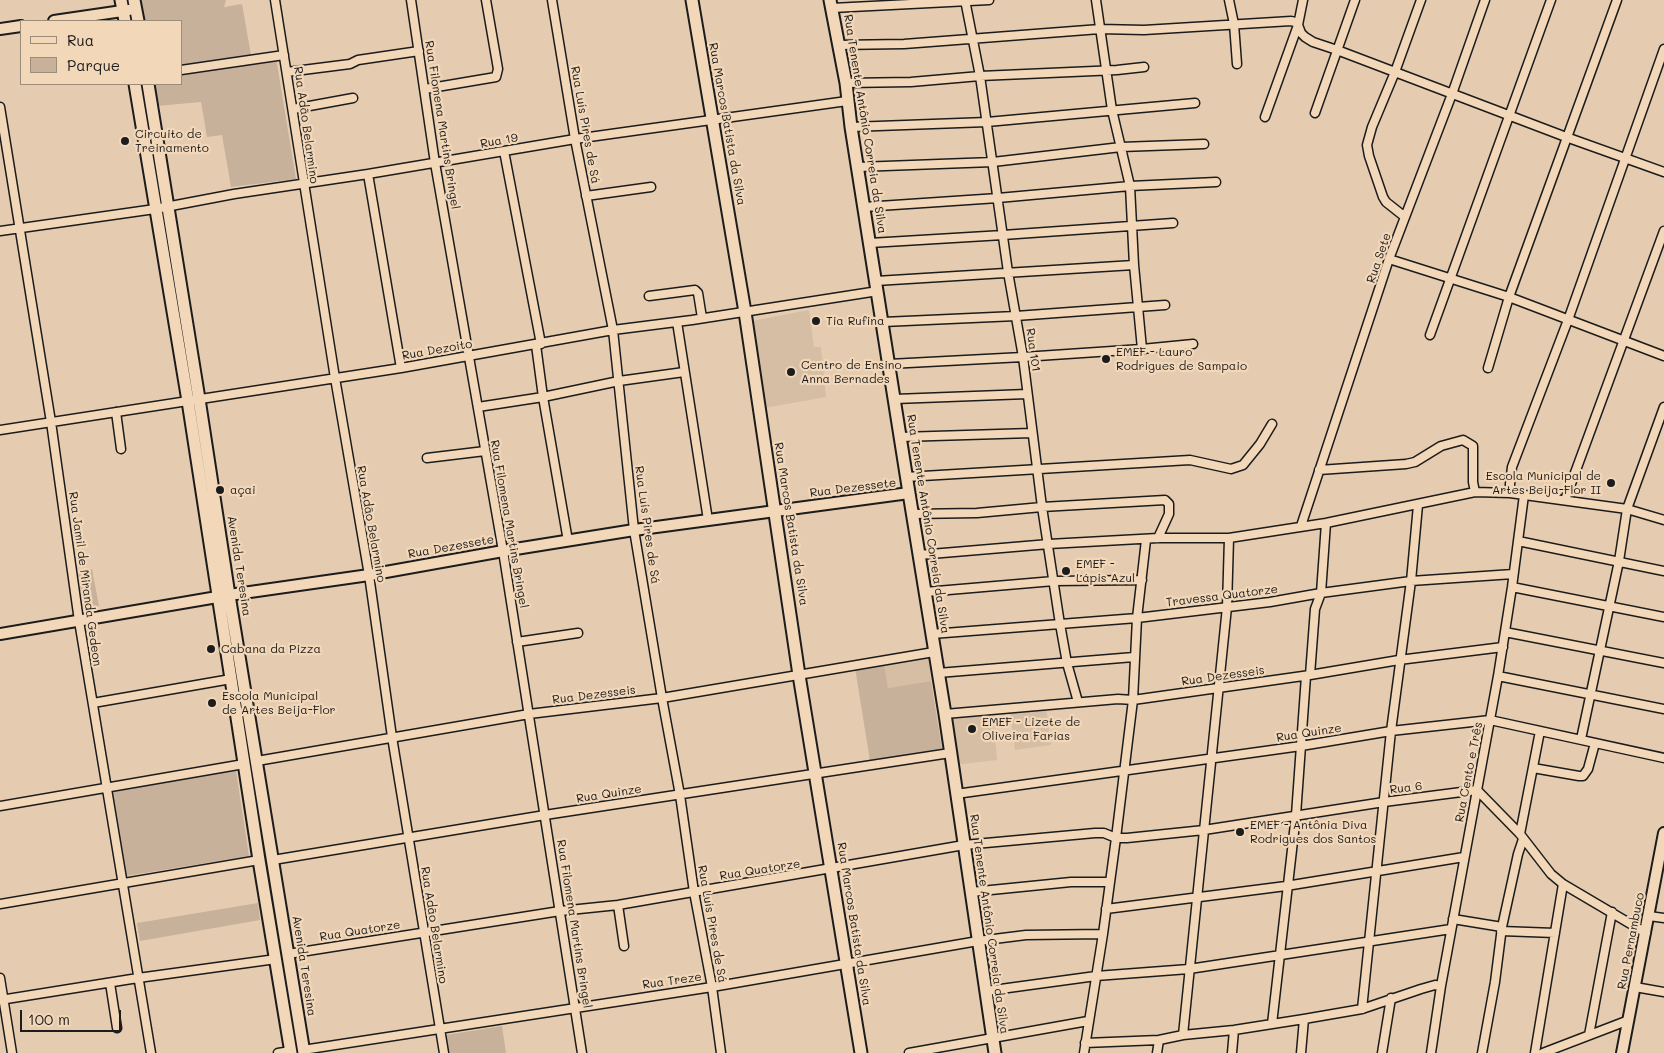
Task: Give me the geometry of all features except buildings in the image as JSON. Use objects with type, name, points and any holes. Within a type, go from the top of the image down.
[{"type":"main road","name":"Rua Marcos Batista da Silva","points":[[692,0],[745,312],[799,675],[861,1053]]},
{"type":"main road","name":"Rua Tenente Antônio Correia da Silva","points":[[831,4],[846,83],[851,126],[906,477],[945,714],[995,1053]]},
{"type":"main road","points":[[128,8],[137,20]]},
{"type":"main road","name":"Avenida Teresina","points":[[135,85],[155,209],[194,400]]},
{"type":"main road","name":"Avenida Teresina","points":[[148,85],[168,206],[219,566],[231,680],[291,1052]]},
{"type":"main road","name":"Avenida Teresina","points":[[223,596],[256,761],[304,1051]]},
{"type":"main road","points":[[266,903],[279,901]]},
{"type":"street","name":"Rua Adão Belarmino","points":[[274,0],[369,575],[392,738],[444,1053]]},
{"type":"street","name":"Rua Filomena Martins Bringel","points":[[412,0],[435,163],[529,714],[582,1053]]},
{"type":"street","points":[[426,89],[496,77],[497,62],[486,0]]},
{"type":"street","name":"Rua Luís Pires de Sá","points":[[552,0],[575,139],[613,330],[634,530],[680,794],[721,1053]]},
{"type":"street","points":[[831,4],[989,0]]},
{"type":"street","points":[[1096,0],[1112,110],[1130,186],[1134,265],[1142,349]]},
{"type":"street","points":[[1229,0],[1234,24],[1237,64]]},
{"type":"street","points":[[1265,117],[1298,25],[1304,0]]},
{"type":"street","points":[[1315,114],[1355,0]]},
{"type":"street","points":[[1405,217],[1386,202],[1383,197],[1367,145],[1372,127],[1395,72],[1421,0]]},
{"type":"street","name":"Rua Sete","points":[[1301,526],[1389,259],[1452,94],[1485,0]]},
{"type":"street","points":[[1430,334],[1511,115],[1551,0]]},
{"type":"street","points":[[1488,368],[1509,297],[1617,0]]},
{"type":"street","name":"Rua 101","points":[[965,1],[980,76],[1060,624],[1067,663],[1078,702]]},
{"type":"street","points":[[60,20],[128,8]]},
{"type":"street","points":[[838,45],[904,44],[1100,29],[1144,30],[1290,21],[1295,22],[1304,37],[1313,42],[1664,172]]},
{"type":"street","points":[[0,29],[20,26]]},
{"type":"street","points":[[1510,493],[1512,467],[1568,320],[1664,49]]},
{"type":"street","points":[[287,72],[350,64],[358,60],[419,51]]},
{"type":"street","points":[[182,70],[284,55]]},
{"type":"street","points":[[846,83],[911,82],[980,76],[1144,67]]},
{"type":"street","points":[[293,109],[353,98]]},
{"type":"street","name":"Rua 19","points":[[0,231],[155,209],[575,139],[848,101]]},
{"type":"street","points":[[851,126],[987,122],[1195,103]]},
{"type":"street","name":"Rua Jamil de Miranda Gedeon","points":[[0,107],[51,422],[79,621],[151,1053]]},
{"type":"street","points":[[858,167],[993,162],[1121,147],[1204,144]]},
{"type":"street","points":[[504,151],[538,345],[543,397],[568,541]]},
{"type":"street","points":[[368,174],[401,368]]},
{"type":"street","points":[[864,207],[998,198],[1130,186],[1216,182]]},
{"type":"street","points":[[586,196],[651,187]]},
{"type":"street","points":[[870,243],[1173,223]]},
{"type":"street","points":[[1565,500],[1664,231]]},
{"type":"street","points":[[1389,259],[1509,297],[1664,356]]},
{"type":"street","name":"Rua Dezoito","points":[[0,430],[401,368],[538,345],[613,330],[745,312],[877,286],[1008,272],[1134,265]]},
{"type":"street","points":[[649,296],[695,290],[698,293],[702,318]]},
{"type":"street","points":[[883,322],[1016,316],[1165,305]]},
{"type":"street","points":[[677,322],[708,520]]},
{"type":"street","points":[[889,364],[1022,358],[1193,344]]},
{"type":"street","points":[[478,407],[543,397],[619,381],[684,372]]},
{"type":"street","points":[[895,399],[1027,394]]},
{"type":"street","points":[[1581,739],[1627,509],[1664,407]]},
{"type":"street","points":[[116,412],[121,449]]},
{"type":"street","points":[[906,477],[1190,460],[1231,469],[1243,465],[1256,450],[1272,424]]},
{"type":"street","points":[[901,438],[1032,433]]},
{"type":"street","points":[[1319,470],[1406,464],[1415,462],[1432,450],[1464,440],[1473,446],[1473,482],[1475,492]]},
{"type":"street","points":[[427,458],[485,451]]},
{"type":"street","points":[[919,555],[1048,544],[1158,538],[1229,538],[1326,523],[1475,492],[1510,493],[1627,509],[1664,520]]},
{"type":"street","name":"Rua Dezessete","points":[[0,634],[223,596],[369,575],[634,530],[909,493]]},
{"type":"street","name":"Rua Cento e Três","points":[[1431,1053],[1451,929],[1503,647],[1524,495]]},
{"type":"street","points":[[912,514],[977,512],[1166,500],[1169,504],[1169,514],[1158,538]]},
{"type":"street","points":[[1362,1009],[1391,731],[1411,581],[1418,505]]},
{"type":"street","points":[[1272,1024],[1286,886],[1296,815],[1315,609],[1321,593],[1326,523]]},
{"type":"street","points":[[1183,1035],[1227,608],[1229,538]]},
{"type":"street","points":[[1084,1053],[1103,934],[1133,700],[1137,618],[1146,540]]},
{"type":"street","points":[[1518,541],[1618,560],[1664,571]]},
{"type":"street","name":"Travessa Quatorze","points":[[932,634],[1004,630],[1137,618],[1227,608],[1411,581],[1513,574]]},
{"type":"street","points":[[925,592],[1054,581],[1142,580]]},
{"type":"street","points":[[1512,587],[1664,617]]},
{"type":"street","points":[[1505,632],[1664,663]]},
{"type":"street","points":[[517,642],[578,633]]},
{"type":"street","name":"Rua Dezesseis","points":[[945,714],[1118,699],[1133,700],[1399,660],[1503,647]]},
{"type":"street","name":"Rua Dezesseis","points":[[256,761],[529,714],[662,698],[934,652]]},
{"type":"street","points":[[938,673],[1134,658]]},
{"type":"street","points":[[1498,676],[1664,709]]},
{"type":"street","points":[[93,703],[231,680]]},
{"type":"street","name":"Rua Quinze","points":[[956,794],[1301,746],[1391,731],[1490,720],[1664,758]]},
{"type":"street","points":[[1482,1053],[1495,982],[1502,929],[1518,854],[1540,731]]},
{"type":"street","points":[[1533,768],[1583,776],[1588,769],[1594,743]]},
{"type":"street","name":"Rua Quinze","points":[[273,860],[545,815],[950,753]]},
{"type":"street","points":[[0,806],[244,764]]},
{"type":"street","points":[[1477,790],[1521,837],[1545,868],[1563,884],[1646,933]]},
{"type":"street","name":"Rua 6","points":[[1116,838],[1204,830],[1384,802],[1477,790]]},
{"type":"street","name":"Rua Quatorze","points":[[288,954],[560,912],[618,906],[964,845],[1095,833],[1104,833],[1116,838]]},
{"type":"street","name":"Rua Pernambuco","points":[[1622,1053],[1663,840]]},
{"type":"street","points":[[1106,909],[1286,886],[1464,857]]},
{"type":"street","points":[[0,904],[259,860]]},
{"type":"street","points":[[971,892],[1071,882],[1110,882]]},
{"type":"street","points":[[1535,1053],[1563,884]]},
{"type":"street","points":[[618,906],[624,946]]},
{"type":"street","points":[[1589,1035],[1612,912]]},
{"type":"street","points":[[1649,916],[1664,918]]},
{"type":"street","points":[[1453,919],[1502,929],[1555,933]]},
{"type":"street","points":[[986,992],[1096,976],[1189,969],[1451,929]]},
{"type":"street","name":"Rua Treze","points":[[304,1051],[712,987],[978,941],[1026,935],[1103,934]]},
{"type":"street","points":[[2,1000],[138,978],[276,960]]},
{"type":"street","points":[[0,978],[2,1000],[12,1053]]},
{"type":"street","points":[[110,983],[117,1028]]},
{"type":"street","points":[[1086,1043],[1159,1040],[1183,1035],[1234,1030],[1304,1019],[1362,1009],[1421,989],[1435,985],[1441,986]]},
{"type":"street","points":[[1635,987],[1664,992]]},
{"type":"street","points":[[1382,1053],[1391,998]]},
{"type":"street","points":[[1302,1053],[1304,1019]]},
{"type":"street","points":[[1543,1053],[1629,1020]]},
{"type":"street","points":[[909,1053],[1088,1021]]},
{"type":"street","points":[[1232,1053],[1234,1030]]},
{"type":"street","points":[[1157,1053],[1159,1040]]},
{"type":"street","points":[[278,1053],[291,1052]]},
{"type":"shaded area","name":"Centro de Ensino Anna Bernades","points":[[809,310],[814,347],[821,347],[826,397],[764,408],[752,321]]},
{"type":"shaded area","points":[[928,657],[931,681],[888,688],[884,663]]},
{"type":"shaded area","points":[[1046,707],[1051,745],[1015,750],[1010,712]]},
{"type":"shaded area","name":"EMEF - Lizete de Oliveira Farias","points":[[993,711],[997,760],[953,765],[953,759],[957,753],[956,745],[950,742],[948,716]]},
{"type":"green space","points":[[137,0],[226,0],[224,7],[242,4],[251,55],[275,52],[296,179],[231,187],[222,135],[207,137],[201,102],[157,106],[153,85],[182,85],[182,20],[141,20]]},
{"type":"green space","points":[[92,569],[99,606],[84,609],[78,572]]},
{"type":"green space","points":[[884,663],[888,688],[931,681],[942,749],[870,761],[855,668]]},
{"type":"green space","points":[[236,771],[249,856],[126,876],[111,790]]},
{"type":"green space","points":[[258,903],[260,920],[140,941],[137,923]]},
{"type":"green space","points":[[502,1026],[506,1053],[449,1053],[446,1035]]},
{"type":"place","name":"Circuito de Treinamento","points":[[125,141]]},
{"type":"place","name":"Tia Rufina","points":[[816,321]]},
{"type":"place","name":"EMEF - Lauro Rodrigues de Sampaio","points":[[1106,359]]},
{"type":"place","name":"Centro de Ensino Anna Bernades","points":[[791,372]]},
{"type":"place","name":"Escola Municipal de Artes Beija-Flor II","points":[[1611,483]]},
{"type":"place","name":"açai","points":[[220,490]]},
{"type":"place","name":"EMEF - Lápis Azul","points":[[1066,571]]},
{"type":"place","name":"Cabana da Pizza","points":[[211,649]]},
{"type":"place","name":"Escola Municipal de Artes Beija-Flor","points":[[212,703]]},
{"type":"place","name":"EMEF - Lizete de Oliveira Farias","points":[[972,729]]},
{"type":"place","name":"EMEF - Antônia Diva Rodrigues dos Santos","points":[[1240,832]]}]
